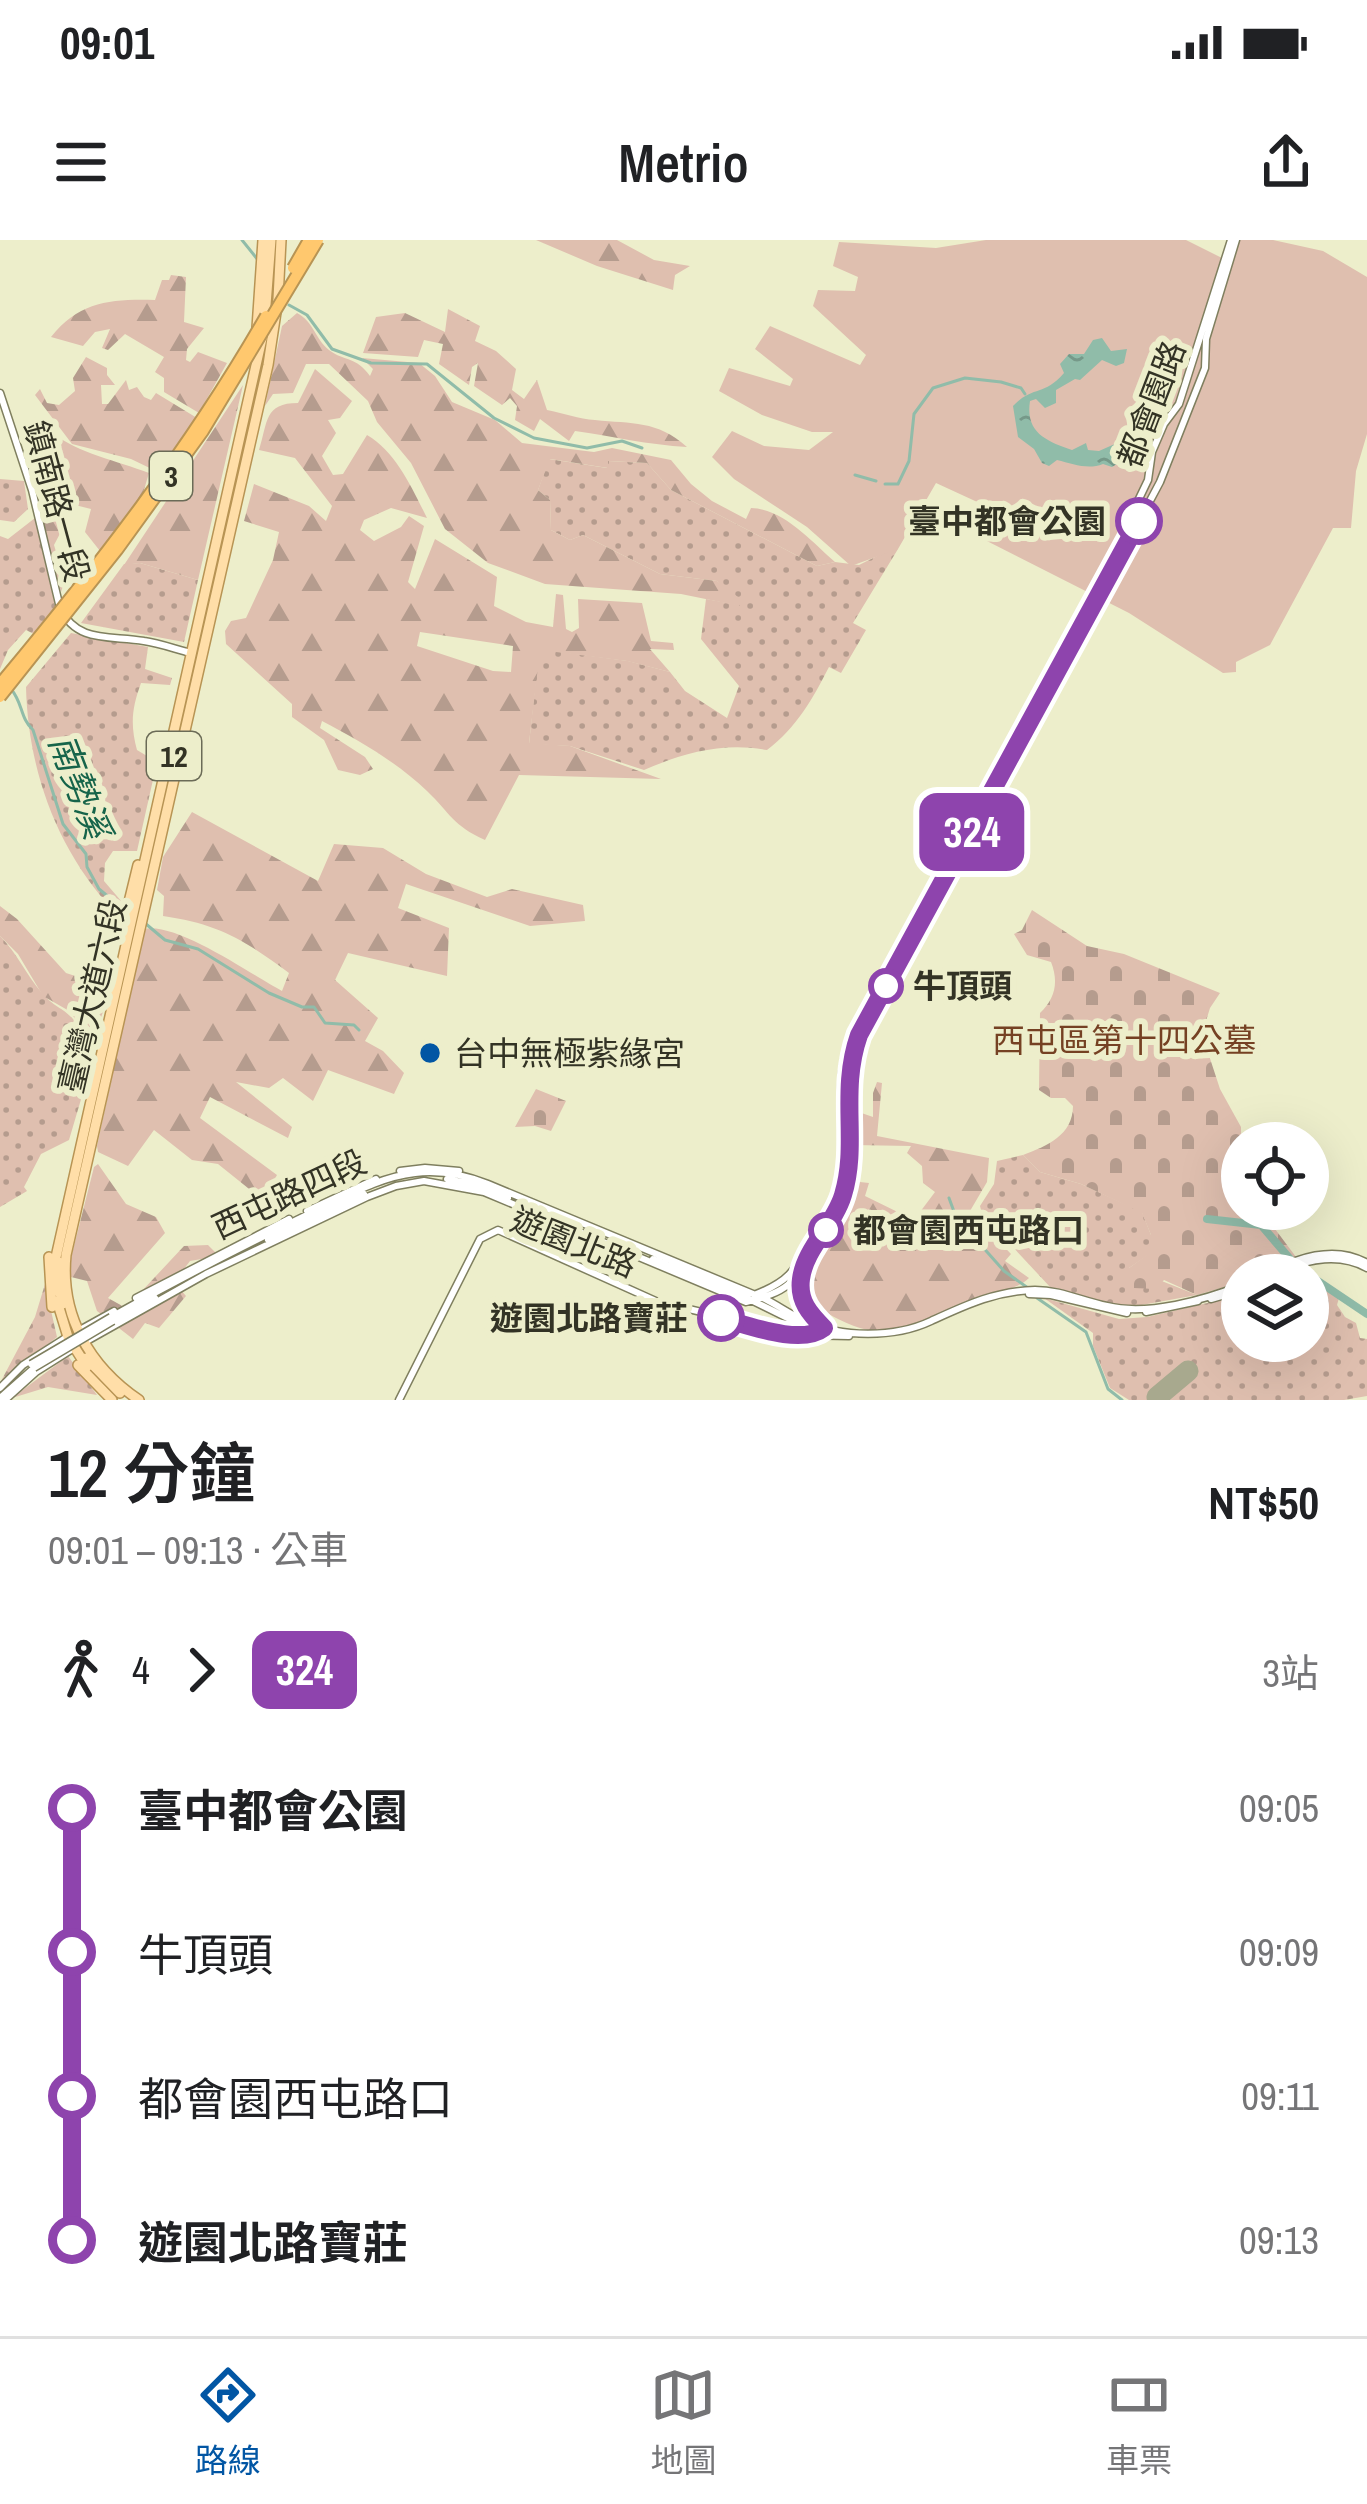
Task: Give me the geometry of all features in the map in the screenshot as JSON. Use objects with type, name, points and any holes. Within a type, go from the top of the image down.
[{"type":"highway","name":"3","points":[[0,684],[165,471],[314,240]]},
{"type":"highway","name":"3","points":[[0,697],[118,550],[203,430],[314,240]]},
{"type":"main road","name":"臺灣大道六段","points":[[57,1263],[270,328],[272,240]]},
{"type":"main road","name":"12","points":[[57,1263],[70,1335]]},
{"type":"main road","name":"12","points":[[57,1263],[52,1307],[90,1380],[120,1400]]},
{"type":"main road","name":"12","points":[[76,1347],[120,1400]]},
{"type":"main road","name":"12","points":[[76,1347],[139,1400]]},
{"type":"street","name":"都會園路","points":[[1143,504],[1150,460],[1179,404],[1216,305],[1234,240]]},
{"type":"street","name":"都會園路","points":[[764,1299],[789,1286],[805,1266],[844,1191],[847,1088],[859,1035],[1176,441],[1205,368],[1212,315]]},
{"type":"street","name":"鎮南路一段","points":[[0,393],[68,623],[89,635],[140,640],[195,654]]},
{"type":"street","points":[[1160,434],[1176,441]]},
{"type":"street","name":"都會園路","points":[[753,1297],[790,1277],[827,1216],[838,1191],[842,1158],[840,1079],[855,1028],[1112,566]]},
{"type":"street","name":"西屯路四段","points":[[1,1394],[23,1365],[70,1335],[365,1183],[408,1170],[440,1168],[490,1180],[735,1282],[787,1319],[822,1331]]},
{"type":"street","name":"西屯路四段","points":[[112,1319],[207,1264],[384,1180],[435,1172],[488,1184],[764,1299],[822,1331]]},
{"type":"street","name":"西屯路四段","points":[[1,1394],[206,1274],[384,1190],[424,1181],[484,1192],[742,1300],[753,1297]]},
{"type":"street","name":"遊園北路","points":[[399,1400],[480,1239],[498,1230],[658,1302],[786,1332],[898,1335],[929,1327],[983,1301],[1018,1295],[1051,1295],[1135,1313],[1221,1293]]},
{"type":"street","points":[[1329,1254],[1345,1253],[1367,1266]]},
{"type":"street","points":[[1329,1260],[1343,1258],[1367,1266]]},
{"type":"street","points":[[180,1279],[207,1264]]},
{"type":"street","points":[[805,1266],[802,1299],[822,1331]]},
{"type":"street","points":[[180,1279],[206,1274]]},
{"type":"street","name":"西屯路四段","points":[[1,1394],[33,1366],[180,1279]]},
{"type":"street","points":[[786,1332],[794,1329],[787,1319]]},
{"type":"green space","points":[[536,240],[617,240],[654,260],[690,266],[675,275],[673,290]]},
{"type":"green space","name":"臺中都會公園","points":[[986,240],[1186,240],[1222,258],[1229,240],[1273,240],[1323,251],[1367,277],[1367,434],[1356,471],[1351,528],[1333,528],[1270,645],[1236,662],[1236,672],[1223,673],[1129,613],[981,538],[999,512],[936,483],[898,549],[851,566],[807,527],[734,479],[712,457],[732,431],[764,446],[809,450],[833,432],[812,432],[762,415],[719,391],[729,368],[790,386],[793,379],[755,349],[770,326],[860,365],[866,355],[813,306],[818,290],[855,291],[858,277],[833,266],[839,242],[936,248]]},
{"type":"green space","points":[[171,275],[186,277],[184,322],[204,328],[187,349],[186,360],[190,362],[198,352],[227,363],[199,413],[164,392],[164,378],[155,372],[164,357],[125,334],[108,350],[102,348],[110,329],[95,332],[83,346],[51,337],[85,309],[124,300],[155,300],[162,280]]},
{"type":"green space","points":[[448,309],[480,326],[475,341],[516,369],[512,390],[524,399],[537,380],[547,410],[654,428],[687,447],[575,431],[569,441],[540,419],[534,431],[515,420],[517,406],[510,398],[502,405],[474,386],[478,363],[472,367],[469,385],[439,364],[443,344],[424,340],[418,357],[363,353],[376,317],[405,313],[445,332]]},
{"type":"green space","points":[[297,313],[329,350],[360,365],[370,376],[373,369],[362,358],[419,363],[435,376],[452,402],[495,420],[522,443],[594,452],[612,448],[671,460],[712,501],[746,519],[751,508],[775,514],[835,562],[817,566],[671,490],[647,463],[608,461],[608,468],[550,459],[538,490],[550,500],[551,530],[570,540],[583,535],[660,574],[717,581],[738,597],[740,606],[681,594],[545,584],[488,563],[445,529],[411,463],[377,422],[368,401],[329,364],[306,364],[293,393],[273,394],[265,406],[282,326]]},
{"type":"green space","points":[[86,357],[107,368],[115,385],[101,385],[102,404],[108,404],[126,380],[129,390],[137,387],[151,400],[156,393],[197,418],[158,472],[131,459],[72,444],[35,395],[40,389],[47,403],[59,405],[75,391],[73,378]]},
{"type":"green space","points":[[315,369],[352,401],[340,418],[328,420],[336,433],[322,456],[333,475],[343,474],[367,435],[402,472],[427,518],[391,508],[364,520],[360,530],[374,541],[401,527],[409,516],[424,526],[408,582],[415,589],[435,539],[497,577],[494,606],[526,622],[553,627],[556,594],[563,595],[566,629],[572,632],[579,628],[578,599],[642,603],[651,641],[673,643],[674,650],[650,649],[670,672],[627,661],[540,650],[529,743],[570,746],[661,779],[519,775],[485,840],[458,824],[403,770],[322,721],[320,728],[365,757],[373,769],[360,775],[338,770],[324,740],[292,717],[292,704],[226,644],[225,631],[231,621],[246,618],[273,560],[279,532],[244,521],[254,484],[309,506],[326,521],[332,506],[295,458],[259,450],[273,410],[298,403]],"holes":[[[420,632],[513,646],[511,672],[493,671],[417,646]]]},
{"type":"green space","points":[[243,385],[198,580],[140,563],[124,565]]},
{"type":"green space","points":[[53,433],[86,451],[149,473],[143,493],[100,551],[85,532],[91,509],[75,505],[54,545],[57,555],[72,559],[61,592],[25,454],[31,441],[37,445]]},
{"type":"green space","points":[[549,459],[607,468],[608,461],[647,463],[671,490],[817,566],[859,565],[898,549],[853,623],[866,630],[841,673],[829,667],[803,712],[767,750],[704,751],[644,770],[570,746],[529,744],[539,649],[670,672],[685,691],[727,718],[739,686],[701,639],[706,599],[739,605],[717,581],[660,574],[583,535],[570,540],[551,530],[550,500],[538,490]]},
{"type":"green space","points":[[0,479],[24,481],[28,509],[14,522],[0,520]]},
{"type":"green space","points":[[35,518],[56,610],[34,634],[26,630],[8,650],[0,669],[0,536],[8,539]]},
{"type":"green space","points":[[140,563],[198,580],[184,642],[81,623],[124,564]]},
{"type":"green space","points":[[71,633],[148,647],[145,669],[172,678],[170,685],[141,683],[134,708],[137,750],[157,762],[137,851],[113,851],[105,863],[104,881],[122,902],[124,913],[115,912],[95,888],[62,836],[33,749],[26,687]]},
{"type":"green space","points":[[192,812],[318,881],[334,844],[383,848],[426,874],[487,897],[512,889],[583,905],[585,921],[530,926],[406,884],[398,908],[449,928],[447,976],[348,953],[335,980],[378,1018],[365,1041],[383,1051],[404,1073],[394,1094],[328,1070],[313,1101],[283,1078],[269,1088],[236,1082],[292,1127],[288,1138],[210,1097],[200,1118],[277,1175],[263,1200],[218,1164],[192,1160],[154,1130],[128,1166],[98,1152],[97,1146],[144,929],[194,941],[282,991],[289,973],[230,935],[163,916],[164,896],[157,890],[163,857]]},
{"type":"green space","points":[[0,906],[66,973],[100,984],[103,1012],[93,1039],[84,1035],[71,1012],[43,996],[18,954],[0,936]]},
{"type":"green space","name":"西屯區第十四公墓","points":[[1032,910],[1087,946],[1124,954],[1220,993],[1202,1034],[1220,1089],[1238,1122],[1221,1122],[1221,1230],[1276,1230],[1294,1254],[1221,1254],[1221,1288],[1197,1295],[1164,1280],[1156,1289],[1134,1288],[1124,1281],[1129,1268],[1151,1252],[1151,1235],[1142,1213],[1081,1184],[1040,1172],[1023,1155],[1064,1132],[1073,1106],[1065,1098],[1051,1098],[1039,1090],[1040,1013],[1052,996],[1055,976],[1051,962],[1027,955],[1014,934],[1022,930]]},
{"type":"green space","points":[[0,936],[42,993],[84,1035],[65,1084],[82,1096],[69,1140],[41,1154],[24,1187],[27,1191],[0,1207]]},
{"type":"green space","points":[[877,1082],[882,1083],[877,1136],[989,1158],[987,1182],[970,1211],[1011,1254],[1005,1261],[1029,1278],[920,1322],[875,1331],[808,1303],[806,1287],[814,1257],[851,1181],[869,1183],[865,1196],[914,1220],[935,1192],[923,1183],[922,1166],[907,1153],[911,1146],[852,1145],[850,1109],[873,1117]]},
{"type":"green space","points":[[536,1089],[566,1101],[551,1131],[515,1127]]},
{"type":"green space","points":[[1023,1155],[1040,1172],[1081,1184],[1142,1212],[1151,1235],[1151,1253],[1129,1268],[1197,1295],[1136,1306],[1051,1288],[982,1214],[980,1206],[994,1184],[997,1161]]},
{"type":"green space","points":[[98,1164],[126,1204],[156,1217],[165,1233],[108,1298],[126,1308],[184,1246],[208,1245],[219,1256],[190,1261],[174,1282],[186,1296],[159,1328],[145,1323],[133,1339],[97,1311],[87,1281],[71,1277],[71,1258]]},
{"type":"green space","points":[[45,1284],[57,1337],[0,1383],[35,1317]]},
{"type":"green space","points":[[1329,1292],[1339,1298],[1337,1305],[1356,1323],[1360,1338],[1367,1339],[1367,1396],[1344,1400],[1129,1400],[1110,1388],[1093,1346],[1093,1333],[1044,1298],[1119,1319],[1221,1300],[1221,1362],[1329,1362]]},
{"type":"green space","points":[[68,1356],[97,1395],[48,1387],[12,1398]]},
{"type":"water","points":[[1102,338],[1111,351],[1127,349],[1124,363],[1116,366],[1102,360],[1080,380],[1056,390],[1056,403],[1045,408],[1036,399],[1030,401],[1029,412],[1034,428],[1046,439],[1072,450],[1086,443],[1088,450],[1099,451],[1117,443],[1123,446],[1122,461],[1112,467],[1057,460],[1049,466],[1042,463],[1034,449],[1018,437],[1013,406],[1057,380],[1064,373],[1060,364],[1069,354],[1084,354],[1093,340]]},
{"type":"waterway","points":[[242,240],[258,260]]},
{"type":"waterway","points":[[289,305],[307,315],[332,349],[371,363],[427,364],[494,418],[534,438],[587,448],[622,441],[642,448]]},
{"type":"waterway","points":[[885,484],[898,484],[909,461],[914,414],[933,388],[965,378],[1001,382],[1025,394]]},
{"type":"waterway","points":[[855,475],[876,481]]},
{"type":"waterway","name":"南勢溪","points":[[11,689],[33,730],[63,824],[86,854],[99,889],[122,908]]},
{"type":"waterway","name":"南勢溪","points":[[146,924],[165,940],[198,949],[269,993],[314,1007],[325,1023],[354,1025],[359,1030]]},
{"type":"waterway","points":[[949,1198],[956,1217],[1004,1271],[1028,1288]]},
{"type":"waterway","points":[[1207,1219],[1261,1225],[1297,1267],[1367,1314]]},
{"type":"waterway","points":[[1037,1298],[1086,1332],[1108,1389],[1122,1400]]},
{"type":"runway","points":[[1157,1397],[1188,1371]]},
{"type":"bus line","name":"324","points":[[721,1318],[802,1336],[819,1334],[824,1328],[804,1305],[801,1279],[844,1191],[847,1088],[859,1035],[1139,521]]},
{"type":"place","name":"臺中都會公園","points":[[1139,521]]},
{"type":"place","name":"牛頂頭","points":[[886,986]]},
{"type":"place","name":"台中無極紫緣宮","points":[[430,1053]]},
{"type":"place","name":"都會園西屯路口","points":[[826,1230]]},
{"type":"place","name":"遊園北路寶莊","points":[[721,1318]]}]
